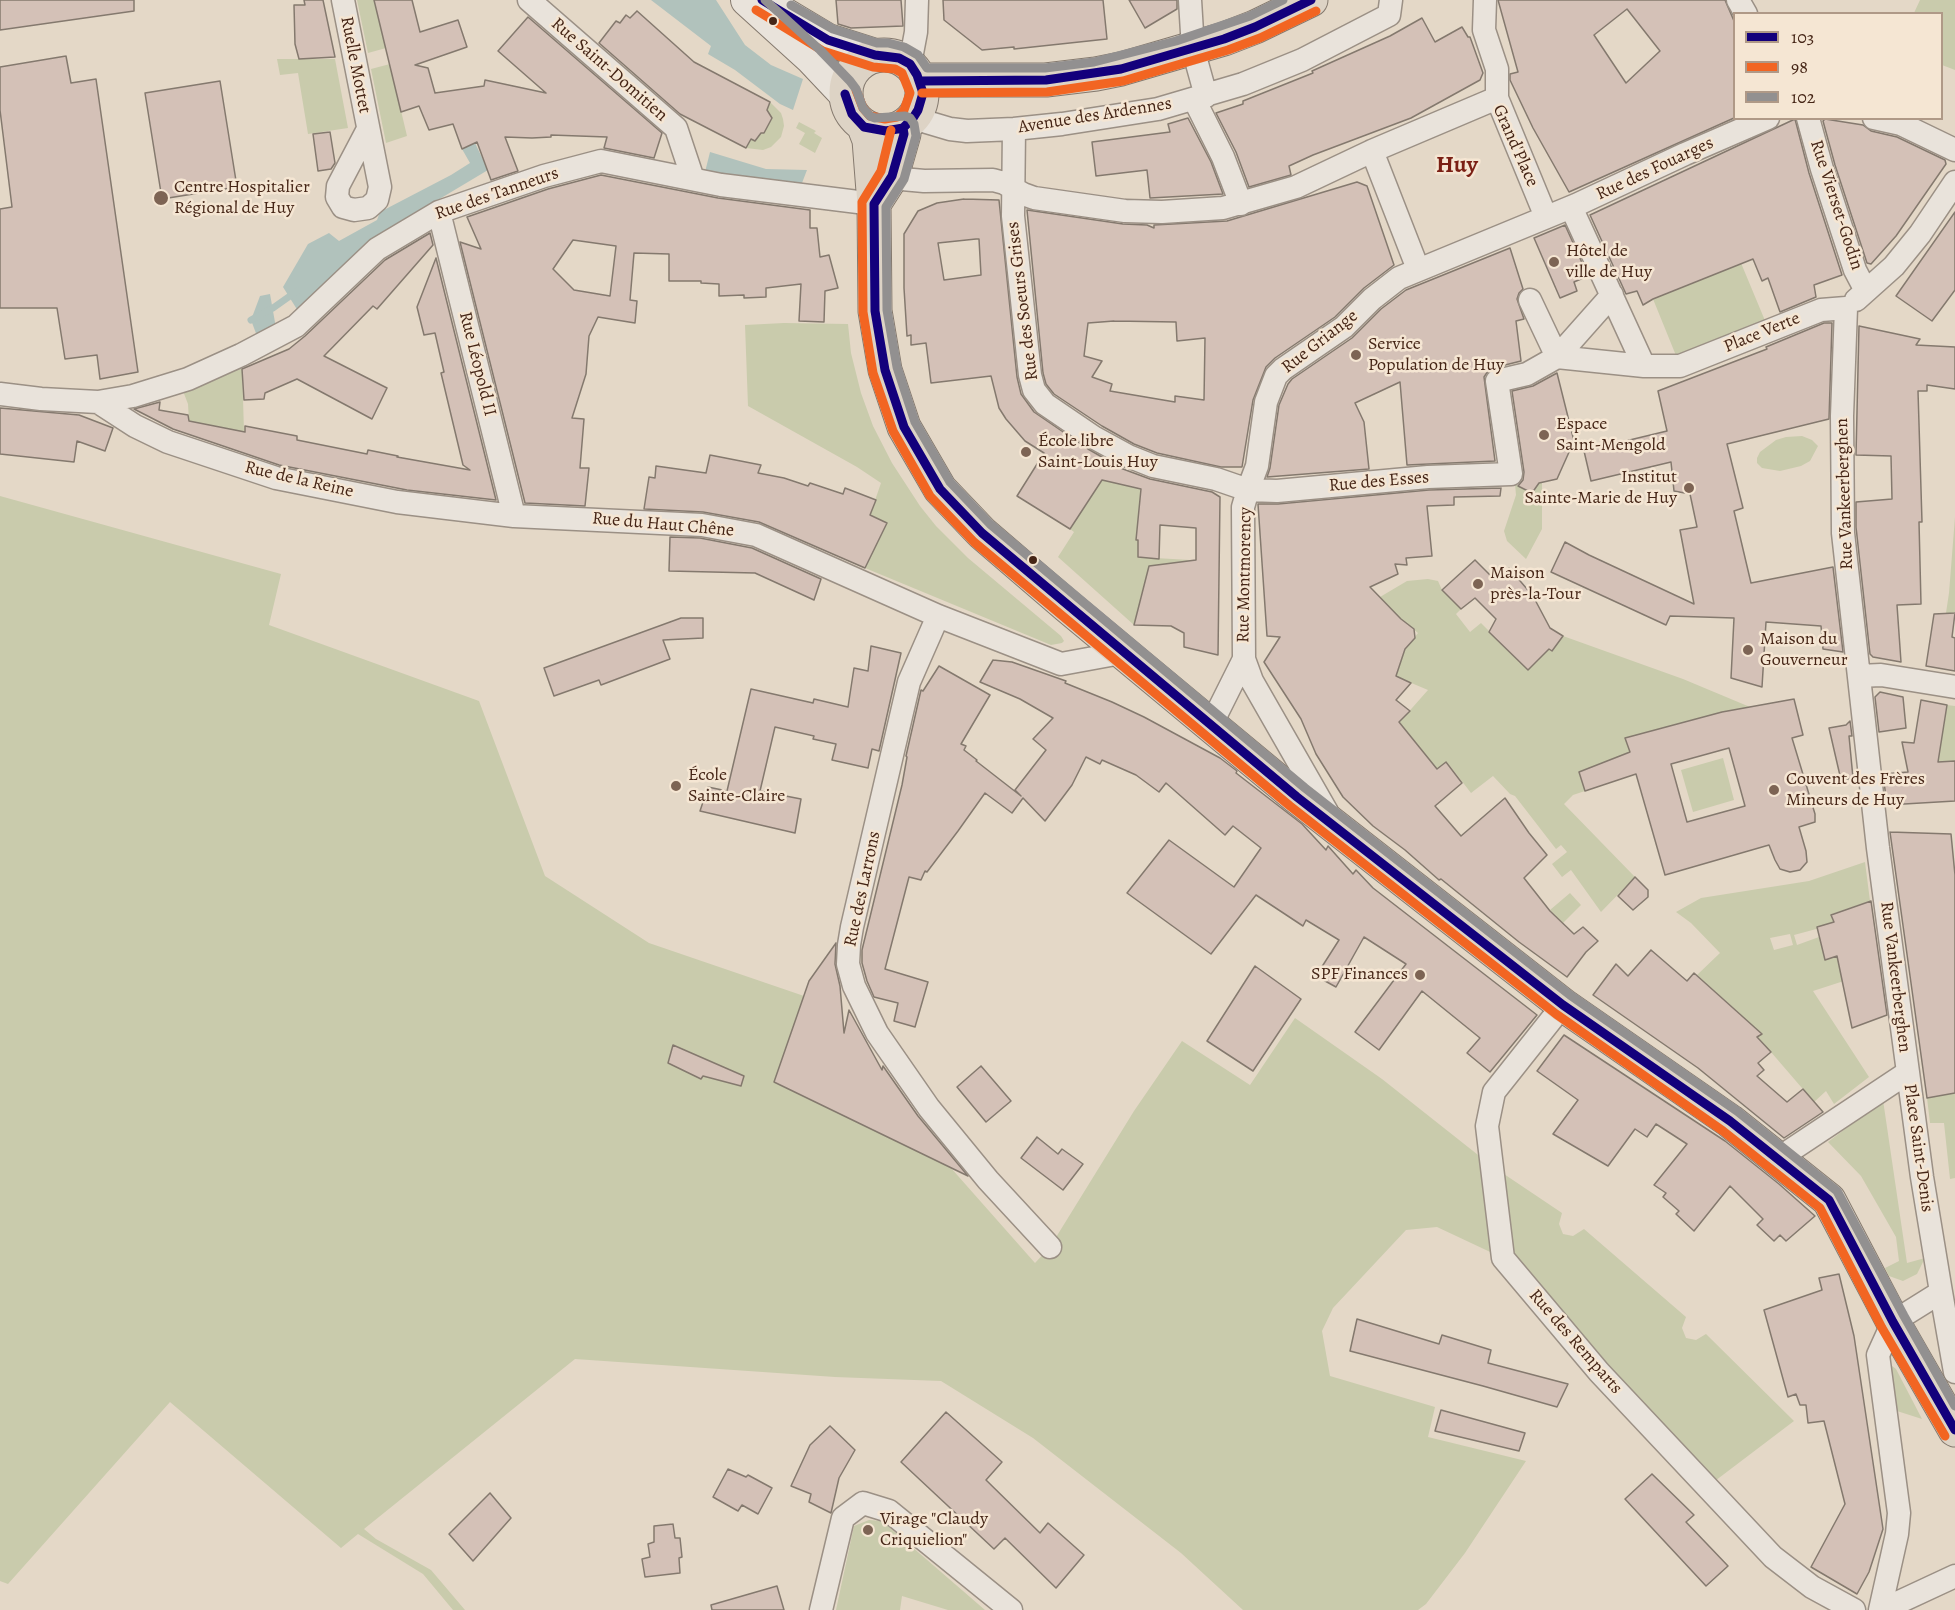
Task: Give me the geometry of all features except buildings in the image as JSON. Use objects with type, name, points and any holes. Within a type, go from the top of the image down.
[{"type":"main road","points":[[747,0],[812,58],[845,94],[852,114],[864,127],[869,140],[874,204],[875,311],[885,370],[904,427],[940,489],[982,533],[1121,653],[1335,826],[1563,1005],[1730,1121],[1829,1200],[1893,1322],[1955,1430]]},
{"type":"main road","points":[[762,0],[828,40],[875,55],[893,56],[915,73],[931,80],[1071,78],[1121,69],[1193,49],[1255,27],[1311,0]]},
{"type":"main road","points":[[845,94],[850,74],[857,65],[875,55]]},
{"type":"main road","points":[[874,204],[892,176],[908,123],[918,110],[923,93],[915,73]]},
{"type":"main road","points":[[864,127],[886,131],[908,123]]},
{"type":"street","name":"Ruelle Mottet","points":[[343,0],[368,129]]},
{"type":"street","name":"Rue Saint-Domitien","points":[[529,0],[676,128],[693,178]]},
{"type":"street","points":[[915,73],[917,0]]},
{"type":"street","points":[[1190,0],[1193,49],[1200,98],[1241,204]]},
{"type":"street","name":"Avenue des Ardennes","points":[[908,123],[967,131],[1014,129],[1137,113],[1200,98],[1292,64],[1389,15],[1391,0]]},
{"type":"street","points":[[1485,0],[1484,30],[1497,69],[1497,98]]},
{"type":"street","name":"Grand'Place","points":[[892,176],[902,180],[924,181],[993,180],[1034,198],[1125,210],[1201,210],[1241,204],[1296,187],[1372,151],[1497,98],[1546,217]]},
{"type":"street","name":"Rue des Fouarges","points":[[1573,206],[1763,120]]},
{"type":"street","name":"Rue Vierset-Godin","points":[[1809,120],[1822,170],[1856,270],[1866,291]]},
{"type":"street","points":[[1883,120],[1901,124],[1955,150]]},
{"type":"street","name":"Rue des Soeurs Grises","points":[[1014,129],[1012,216],[1030,375],[1034,390],[1045,404],[1095,438],[1128,456],[1153,466],[1216,479],[1248,490]]},
{"type":"street","points":[[1372,151],[1408,274],[1507,241],[1546,217],[1573,206],[1644,366]]},
{"type":"street","name":"Rue des Tanneurs","points":[[0,394],[98,402],[132,396],[188,379],[296,327],[378,249],[439,212],[544,176],[601,161],[721,185],[874,204]]},
{"type":"street","points":[[1846,308],[1894,266],[1955,182]]},
{"type":"street","name":"Rue Léopold II","points":[[439,212],[514,516]]},
{"type":"street","name":"Rue Griange","points":[[1248,490],[1257,466],[1266,402],[1276,376],[1344,327],[1372,299],[1408,274]]},
{"type":"street","points":[[1557,357],[1612,295]]},
{"type":"street","points":[[1530,300],[1557,357]]},
{"type":"street","name":"Place Verte","points":[[1644,366],[1680,366],[1821,310],[1846,308]]},
{"type":"street","name":"Rue Vankeerberghen","points":[[1846,308],[1842,416],[1843,533],[1878,848],[1907,1073]]},
{"type":"street","points":[[1557,357],[1644,366]]},
{"type":"street","name":"Rue des Esses","points":[[1248,490],[1277,491],[1428,477],[1511,474],[1497,381],[1527,374],[1557,357]]},
{"type":"street","name":"Rue de la Reine","points":[[98,402],[135,426],[168,442],[276,478],[397,502],[514,516]]},
{"type":"street","name":"Rue Montmorency","points":[[1211,725],[1244,659],[1244,507],[1248,490]]},
{"type":"street","name":"Rue du Haut Chêne","points":[[514,516],[702,525],[756,535],[938,616],[1061,664],[1121,653]]},
{"type":"street","name":"Rue des Larrons","points":[[938,616],[909,682],[852,927],[848,964],[854,986],[877,1033],[929,1108],[988,1180],[1050,1247]]},
{"type":"street","points":[[1244,659],[1252,681],[1335,826]]},
{"type":"street","points":[[1859,676],[1881,675],[1955,687]]},
{"type":"street","name":"Rue des Remparts","points":[[1563,1005],[1494,1092],[1487,1126],[1503,1258],[1599,1372],[1773,1557],[1812,1587],[1854,1610]]},
{"type":"street","name":"Place Saint-Denis","points":[[1779,1158],[1907,1073],[1955,1372]]},
{"type":"street","points":[[1881,1610],[1899,1513],[1878,1355],[1893,1322],[1941,1292]]},
{"type":"street","points":[[820,1610],[843,1518],[863,1503],[889,1511],[1011,1610]]},
{"type":"street","points":[[1881,1610],[1955,1576]]},
{"type":"green space","points":[[357,0],[374,0],[386,48],[368,53]]},
{"type":"green space","points":[[1920,0],[1955,0],[1955,70],[1943,65],[1943,12],[1914,12]]},
{"type":"green space","points":[[277,59],[335,59],[348,128],[308,134],[298,73],[280,75]]},
{"type":"green space","points":[[390,64],[407,136],[386,143],[371,69]]},
{"type":"green space","points":[[770,102],[781,113],[783,119],[781,137],[771,147],[763,150],[746,148],[751,139],[755,141],[761,133],[764,133],[772,119],[767,110]]},
{"type":"green space","points":[[799,122],[816,131],[814,133],[822,138],[815,153],[799,144],[805,133],[796,128]]},
{"type":"green space","points":[[1741,263],[1766,323],[1677,358],[1653,299]]},
{"type":"green space","points":[[848,324],[851,353],[861,393],[873,426],[892,463],[920,506],[936,526],[968,558],[1061,636],[1064,641],[1062,643],[1051,645],[865,568],[887,523],[870,515],[881,483],[857,467],[748,406],[745,325]]},
{"type":"green space","points":[[242,365],[244,432],[189,421],[188,404],[183,391]]},
{"type":"green space","points":[[1802,436],[1812,440],[1818,446],[1810,461],[1801,466],[1780,471],[1762,468],[1757,463],[1760,452],[1776,440]]},
{"type":"green space","points":[[1102,480],[1141,489],[1136,539],[1138,540],[1138,557],[1190,560],[1190,571],[1148,570],[1140,599],[1160,600],[1156,616],[1134,625],[1058,557],[1074,532],[1070,529]]},
{"type":"green space","points":[[1540,480],[1542,482],[1542,529],[1526,559],[1507,541],[1504,531],[1516,495],[1515,484],[1532,493]]},
{"type":"green space","points":[[0,496],[281,574],[269,625],[479,701],[545,876],[649,943],[804,996],[774,1082],[951,1168],[1035,1263],[1050,1247],[1134,1111],[1182,1041],[1250,1085],[1295,1018],[1382,1079],[1492,1166],[1562,1213],[1559,1224],[1563,1234],[1573,1236],[1584,1229],[1686,1317],[1682,1328],[1686,1338],[1696,1340],[1706,1334],[1794,1421],[1707,1487],[1503,1258],[1437,1227],[1406,1230],[1333,1308],[1322,1331],[1330,1376],[1435,1407],[1428,1437],[1526,1461],[1465,1553],[1426,1604],[1418,1610],[1243,1610],[1181,1553],[1033,1438],[941,1381],[835,1377],[575,1359],[364,1529],[376,1539],[431,1570],[465,1610],[453,1610],[423,1574],[358,1534],[341,1548],[170,1402],[8,1584],[0,1581]]},
{"type":"green space","points":[[1955,517],[1955,613],[1946,613],[1949,593]]},
{"type":"green space","points":[[1428,579],[1438,581],[1442,590],[1461,609],[1456,614],[1470,632],[1481,623],[1528,670],[1539,660],[1545,647],[1552,651],[1563,636],[1683,679],[1750,707],[1722,712],[1626,738],[1630,752],[1579,772],[1585,791],[1573,795],[1564,804],[1635,877],[1601,912],[1571,870],[1562,877],[1552,864],[1567,852],[1561,845],[1556,849],[1515,796],[1510,794],[1493,776],[1471,793],[1447,762],[1437,769],[1397,725],[1428,690],[1390,674],[1418,633],[1380,597],[1407,581]]},
{"type":"green space","points":[[1947,705],[1955,706],[1955,761],[1931,763],[1924,723],[1944,727]]},
{"type":"green space","points":[[1723,758],[1734,800],[1693,812],[1681,770]]},
{"type":"green space","points":[[1865,862],[1870,901],[1832,914],[1835,924],[1794,935],[1797,945],[1819,937],[1825,960],[1857,949],[1850,979],[1813,991],[1869,1077],[1834,1104],[1826,1091],[1814,1102],[1758,1037],[1762,1034],[1697,975],[1720,953],[1691,923],[1676,912],[1701,898],[1809,881]],"holes":[[[1790,934],[1793,945],[1774,950],[1770,938]]]},
{"type":"green space","points":[[1570,893],[1581,905],[1563,923],[1550,910]]},
{"type":"green space","points":[[1955,1093],[1955,1178],[1950,1179],[1944,1123],[1930,1123],[1927,1098]]},
{"type":"green space","points":[[1883,1100],[1907,1263],[1925,1258],[1917,1274],[1903,1281],[1889,1276],[1885,1268],[1899,1261],[1896,1237],[1861,1176],[1828,1142]]},
{"type":"green space","points":[[1892,1366],[1896,1369],[1922,1419],[1897,1411],[1890,1368]]},
{"type":"green space","points":[[869,1520],[882,1521],[985,1610],[948,1610],[902,1596],[900,1610],[836,1610],[854,1526]]},
{"type":"shaded area","points":[[651,0],[716,0],[745,45],[771,65],[803,79],[793,110],[780,104],[735,70],[708,54],[711,46]]},
{"type":"shaded area","points":[[475,143],[488,170],[391,228],[359,251],[298,311],[283,287],[308,244],[329,233],[339,241],[377,220],[380,212],[470,163],[462,149]]},
{"type":"shaded area","points":[[710,152],[766,169],[807,170],[802,183],[784,183],[705,172]]},
{"type":"shaded area","points":[[270,294],[276,328],[257,336],[251,320],[260,296]]},
{"type":"waterway","points":[[251,320],[297,291]]},
{"type":"transit line","name":"103","points":[[762,0],[828,40],[875,55],[899,58],[910,64],[917,75],[923,93],[913,118],[903,128],[886,131],[864,127],[852,114],[845,94]]},
{"type":"transit line","name":"102","points":[[765,0],[850,81],[856,89],[863,108],[870,116],[875,118],[905,116],[910,118],[914,124],[916,136],[904,179],[886,207],[887,310],[897,367],[915,422],[950,482],[990,524],[1305,788],[1570,995],[1737,1111],[1837,1191],[1955,1406]]},
{"type":"transit line","name":"102","points":[[791,5],[833,29],[877,43],[904,47],[918,55],[927,68],[1045,68],[1094,62],[1176,41],[1250,16],[1283,0]]},
{"type":"transit line","name":"103","points":[[921,81],[1046,80],[1121,69],[1224,39],[1311,0]]},
{"type":"transit line","name":"98","points":[[756,10],[823,51],[873,67],[895,69],[902,73],[910,93],[904,110],[897,117],[885,119],[870,116],[863,108],[856,90]]},
{"type":"transit line","name":"98","points":[[922,93],[1047,92],[1123,81],[1228,50],[1260,38],[1316,11]]},
{"type":"transit line","name":"103","points":[[903,128],[904,134],[892,176],[874,204],[875,311],[885,370],[904,427],[940,489],[982,533],[1297,797],[1563,1005],[1730,1121],[1829,1200],[1893,1322],[1955,1430]]},
{"type":"transit line","name":"98","points":[[891,130],[881,171],[862,202],[863,312],[873,373],[893,431],[930,496],[974,542],[1290,806],[1556,1014],[1723,1131],[1820,1208],[1882,1328],[1945,1436]]},
{"type":"place","name":"Centre Hospitalier Régional de Huy","points":[[161,198]]},
{"type":"place","name":"Hôtel de ville de Huy","points":[[1554,262]]},
{"type":"place","name":"Service Population de Huy","points":[[1356,355]]},
{"type":"place","name":"Espace Saint-Mengold","points":[[1544,435]]},
{"type":"place","name":"École libre Saint-Louis Huy","points":[[1026,452]]},
{"type":"place","name":"Institut Sainte-Marie de Huy","points":[[1689,488]]},
{"type":"place","name":"Maison près-la-Tour","points":[[1478,584]]},
{"type":"place","name":"Maison du Gouverneur","points":[[1748,650]]},
{"type":"place","name":"École Sainte-Claire","points":[[676,786]]},
{"type":"place","name":"Couvent des Frères Mineurs de Huy","points":[[1774,790]]},
{"type":"place","name":"SPF Finances","points":[[1420,975]]},
{"type":"place","name":"Virage \"Claudy Criquielion\"","points":[[868,1530]]},
{"type":"district","name":"Huy","points":[[1457,166]]}]
